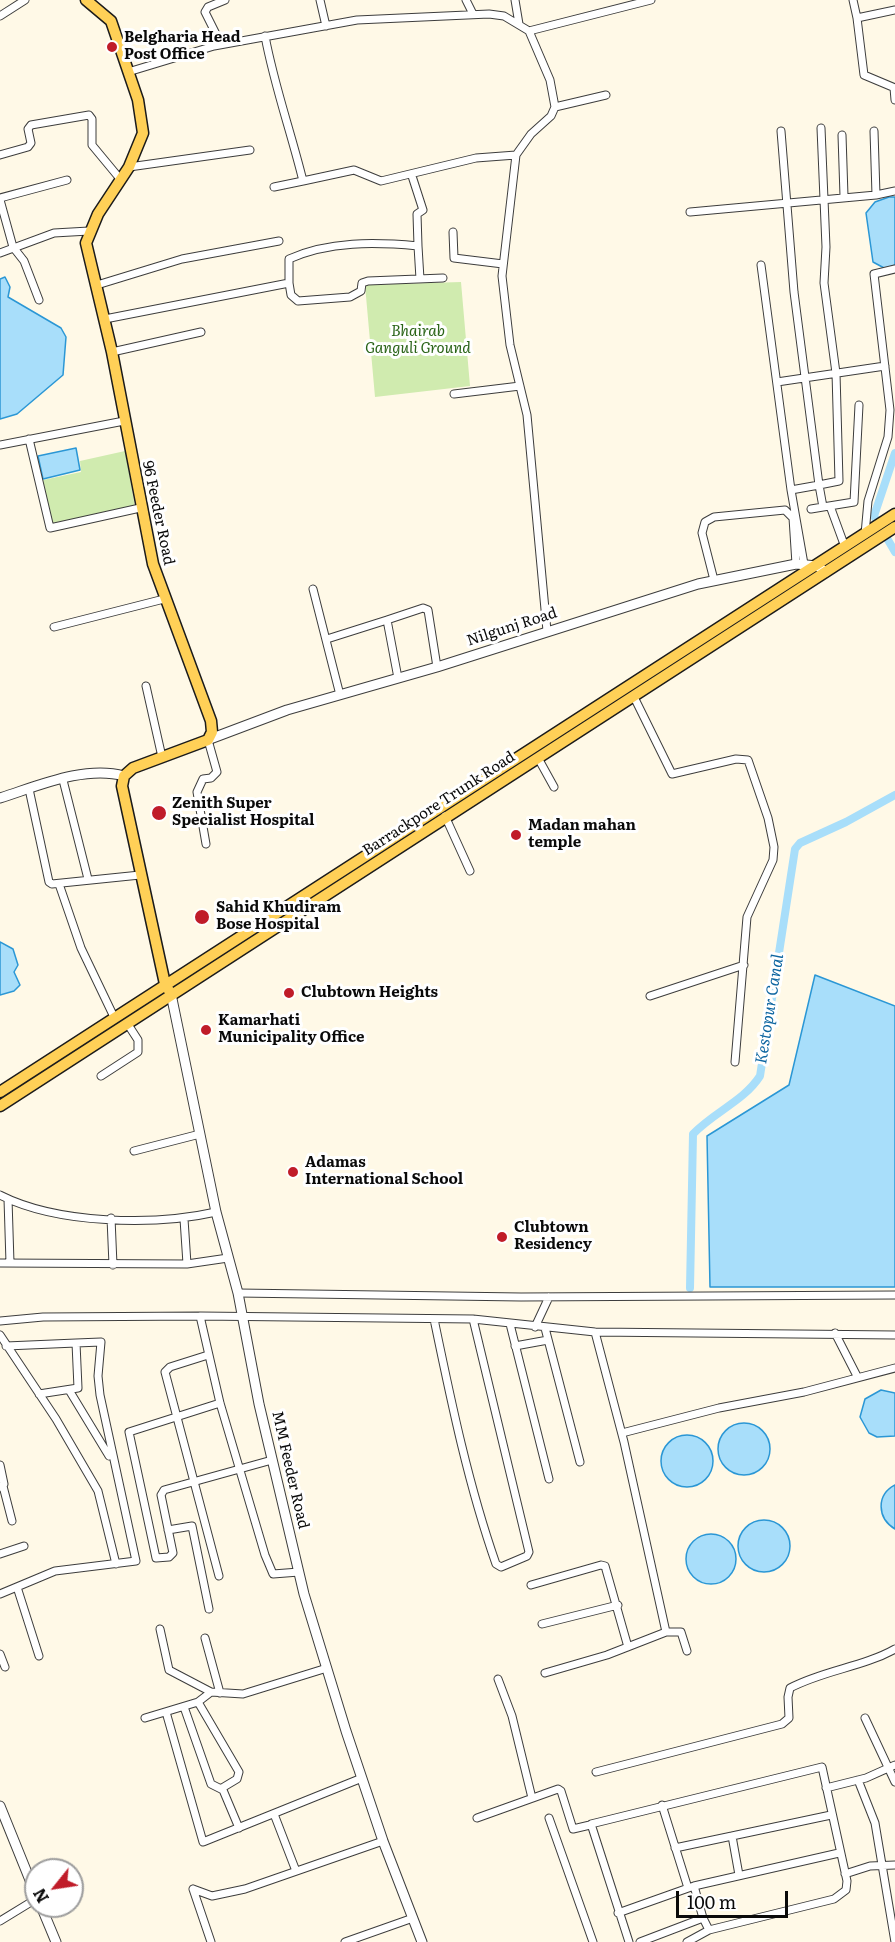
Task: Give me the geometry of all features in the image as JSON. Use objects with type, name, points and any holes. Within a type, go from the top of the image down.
[{"type":"main road","points":[[86,0],[111,21],[138,100],[143,133],[129,167],[89,231]]},
{"type":"main road","name":"96 Feeder Road","points":[[89,231],[86,243],[112,352],[140,508],[164,599],[211,721],[212,732],[209,740]]},
{"type":"main road","name":"Barrackpore Trunk Road","points":[[0,1106],[127,1023],[168,989],[821,569],[845,547],[892,523]]},
{"type":"main road","name":"Barrackpore Trunk Road","points":[[0,1092],[114,1017],[168,989],[634,697],[869,535]]},
{"type":"main road","points":[[168,989],[140,875],[123,792],[124,776],[134,768],[209,740]]},
{"type":"street","points":[[0,16],[25,0]]},
{"type":"street","points":[[220,44],[205,12],[208,7],[225,0]]},
{"type":"street","points":[[320,0],[326,26]]},
{"type":"street","points":[[466,0],[473,14]]},
{"type":"street","points":[[514,0],[519,24]]},
{"type":"street","points":[[528,31],[651,0]]},
{"type":"street","points":[[853,0],[864,75],[894,88],[895,100]]},
{"type":"street","points":[[857,18],[895,10]]},
{"type":"street","points":[[128,72],[220,44],[357,20],[473,14],[504,16],[528,31],[550,80],[555,107],[551,116],[531,134],[516,156],[502,276],[510,345],[527,415],[547,631]]},
{"type":"street","points":[[265,36],[274,83],[283,103],[303,181]]},
{"type":"street","points":[[555,107],[606,95]]},
{"type":"street","points":[[0,155],[28,147],[31,143],[28,129],[31,126],[89,115],[92,120],[92,145],[121,180]]},
{"type":"street","points":[[791,490],[839,481],[836,373],[824,283],[821,128]]},
{"type":"street","points":[[781,131],[785,203],[794,292],[807,377],[819,485],[845,547]]},
{"type":"street","points":[[874,131],[876,195]]},
{"type":"street","points":[[842,135],[844,196]]},
{"type":"street","points":[[129,167],[250,150]]},
{"type":"street","points":[[274,187],[354,170],[381,181],[412,176],[476,158],[516,156]]},
{"type":"street","points":[[412,176],[423,210],[417,214],[420,279]]},
{"type":"street","points":[[39,300],[24,261],[13,247],[0,199],[67,180]]},
{"type":"street","points":[[690,212],[844,196],[876,195],[895,191]]},
{"type":"street","points":[[0,253],[54,233],[89,231]]},
{"type":"street","points":[[453,232],[454,258],[503,264]]},
{"type":"street","points":[[97,285],[182,258],[279,242]]},
{"type":"street","points":[[418,246],[375,242],[296,256],[289,259],[291,295],[298,301],[350,297],[361,291],[362,283],[368,281],[443,278]]},
{"type":"street","points":[[761,266],[800,564]]},
{"type":"street","points":[[869,535],[868,501],[888,437],[890,410],[874,274],[895,269]]},
{"type":"street","points":[[105,319],[289,283]]},
{"type":"street","points":[[112,352],[201,332]]},
{"type":"street","points":[[777,382],[885,366]]},
{"type":"street","points":[[454,394],[520,386]]},
{"type":"street","points":[[854,502],[859,405]]},
{"type":"street","points":[[0,445],[124,421]]},
{"type":"street","points":[[29,440],[50,528],[140,508]]},
{"type":"street","points":[[811,509],[868,501]]},
{"type":"street","points":[[714,580],[702,532],[705,522],[714,517],[785,510],[792,518],[800,564]]},
{"type":"street","name":"Nilgunj Road","points":[[209,740],[286,710],[437,667],[714,580],[800,564],[821,569]]},
{"type":"street","points":[[314,589],[340,695]]},
{"type":"street","points":[[54,627],[164,599]]},
{"type":"street","points":[[327,639],[423,608],[428,610],[437,667]]},
{"type":"street","points":[[387,620],[398,678]]},
{"type":"street","points":[[146,686],[162,757]]},
{"type":"street","points":[[634,697],[672,774],[736,759],[748,760],[768,818],[774,847],[773,860],[747,917],[735,1062]]},
{"type":"street","points":[[206,844],[196,792],[203,779],[211,778],[217,772],[209,740]]},
{"type":"street","points":[[538,758],[554,788]]},
{"type":"street","points":[[0,798],[98,772],[124,776]]},
{"type":"street","points":[[63,780],[88,879]]},
{"type":"street","points":[[29,789],[47,879],[51,884],[140,875]]},
{"type":"street","points":[[445,816],[470,871]]},
{"type":"street","points":[[59,884],[81,948],[114,1017]]},
{"type":"street","points":[[650,996],[744,965]]},
{"type":"street","name":"MM Feeder Road","points":[[168,989],[216,1212],[238,1293],[241,1317],[272,1460],[299,1572],[362,1778],[383,1841],[422,1942]]},
{"type":"street","points":[[101,1076],[138,1052],[138,1040],[127,1023]]},
{"type":"street","points":[[134,1151],[200,1134]]},
{"type":"street","points":[[0,1195],[50,1212],[111,1218],[184,1219],[216,1212]]},
{"type":"street","points":[[8,1199],[10,1263]]},
{"type":"street","points":[[111,1218],[113,1264]]},
{"type":"street","points":[[184,1219],[187,1264]]},
{"type":"street","points":[[0,1263],[187,1264],[228,1258]]},
{"type":"street","points":[[238,1293],[549,1297],[895,1295]]},
{"type":"street","points":[[535,1326],[549,1297]]},
{"type":"street","points":[[200,1316],[220,1403],[271,1572],[276,1575],[299,1572]]},
{"type":"street","points":[[0,1321],[43,1317],[200,1316],[473,1319],[595,1332],[895,1335]]},
{"type":"street","points":[[434,1319],[454,1416],[479,1509],[496,1564],[501,1567],[527,1556],[529,1552],[473,1319]]},
{"type":"street","points":[[510,1324],[549,1479]]},
{"type":"street","points":[[545,1328],[580,1462]]},
{"type":"street","points":[[595,1332],[622,1433],[666,1632]]},
{"type":"street","points":[[835,1334],[857,1376]]},
{"type":"street","points":[[0,1335],[98,1491],[116,1564]]},
{"type":"street","points":[[515,1346],[548,1341]]},
{"type":"street","points":[[0,1594],[55,1571],[136,1561],[100,1395],[98,1376],[101,1342],[6,1346]]},
{"type":"street","points":[[39,1394],[78,1388],[76,1343]]},
{"type":"street","points":[[208,1355],[166,1370],[219,1576]]},
{"type":"street","points":[[622,1433],[719,1408],[804,1392],[857,1376],[895,1368]]},
{"type":"street","points":[[69,1390],[109,1456]]},
{"type":"street","points":[[220,1403],[129,1433],[156,1558],[172,1556],[162,1492],[272,1460]]},
{"type":"street","points":[[0,1465],[2,1486],[12,1521]]},
{"type":"street","points":[[168,1530],[192,1526],[209,1609]]},
{"type":"street","points":[[0,1554],[24,1546]]},
{"type":"street","points":[[531,1585],[602,1564],[609,1571],[628,1647]]},
{"type":"street","points":[[18,1587],[39,1656]]},
{"type":"street","points":[[542,1624],[618,1605]]},
{"type":"street","points":[[160,1629],[169,1670],[211,1692],[243,1695],[327,1668]]},
{"type":"street","points":[[545,1673],[628,1647],[666,1632],[681,1632],[687,1651]]},
{"type":"street","points":[[205,1638],[220,1693]]},
{"type":"street","points":[[596,1772],[782,1724],[789,1718],[790,1688],[828,1671],[868,1660],[895,1649]]},
{"type":"street","points":[[0,1654],[4,1667]]},
{"type":"street","points":[[498,1679],[512,1716],[532,1798]]},
{"type":"street","points":[[145,1718],[198,1702],[211,1692]]},
{"type":"street","points":[[198,1702],[238,1772],[237,1779],[222,1788]]},
{"type":"street","points":[[184,1707],[210,1784],[222,1788],[239,1828]]},
{"type":"street","points":[[166,1712],[201,1840],[206,1842],[362,1778]]},
{"type":"street","points":[[865,1718],[892,1766],[895,1782]]},
{"type":"street","points":[[477,1818],[559,1790],[573,1829],[820,1766],[824,1771],[831,1815],[845,1874],[846,1890],[834,1899],[710,1930],[687,1942]]},
{"type":"street","points":[[826,1788],[858,1780],[892,1766]]},
{"type":"street","points":[[858,1780],[875,1823],[895,1942]]},
{"type":"street","points":[[662,1805],[675,1848],[710,1930]]},
{"type":"street","points":[[0,1806],[2,1819],[24,1869]]},
{"type":"street","points":[[274,1814],[296,1871]]},
{"type":"street","points":[[675,1848],[831,1815]]},
{"type":"street","points":[[549,1818],[593,1942]]},
{"type":"street","points":[[590,1825],[629,1942]]},
{"type":"street","points":[[732,1836],[740,1875]]},
{"type":"street","points":[[211,1942],[193,1889],[212,1896],[245,1889],[383,1841]]},
{"type":"street","points":[[618,1913],[691,1887],[839,1853]]},
{"type":"street","points":[[845,1874],[895,1865]]},
{"type":"street","points":[[0,1921],[24,1905]]},
{"type":"street","points":[[46,1918],[56,1942]]},
{"type":"street","points":[[345,1942],[413,1918]]},
{"type":"street","points":[[640,1942],[703,1918]]},
{"type":"green space","name":"Bhairab Ganguli Ground","points":[[461,282],[470,386],[375,397],[365,285]]},
{"type":"green space","points":[[125,451],[135,507],[52,523],[43,480],[81,472],[80,461]]},
{"type":"water","points":[[895,197],[895,265],[886,269],[873,262],[866,213],[875,202]]},
{"type":"water","points":[[5,277],[10,287],[8,297],[61,328],[66,337],[63,375],[17,414],[0,419],[0,279]]},
{"type":"water","points":[[76,448],[80,470],[43,479],[38,456]]},
{"type":"water","points":[[0,942],[13,949],[18,965],[14,972],[20,985],[14,991],[0,995]]},
{"type":"water","points":[[815,975],[895,1006],[895,1287],[710,1287],[707,1136],[789,1085]]},
{"type":"water","points":[[881,1390],[895,1393],[895,1436],[877,1437],[869,1433],[860,1417],[865,1399]]},
{"type":"water","points":[[744,1423],[754,1425],[762,1431],[768,1439],[770,1449],[768,1459],[762,1467],[754,1473],[744,1475],[734,1473],[726,1467],[720,1459],[718,1449],[720,1439],[726,1431],[734,1425]]},
{"type":"water","points":[[687,1435],[701,1439],[709,1447],[713,1461],[709,1475],[701,1483],[687,1487],[673,1483],[665,1475],[661,1461],[665,1447],[673,1439]]},
{"type":"water","points":[[895,1485],[895,1529],[885,1519],[881,1507],[884,1495]]},
{"type":"water","points":[[764,1520],[774,1522],[782,1528],[788,1536],[790,1546],[788,1556],[782,1564],[774,1570],[764,1572],[754,1570],[746,1564],[740,1556],[738,1546],[740,1536],[746,1528],[754,1522]]},
{"type":"water","points":[[706,1534],[716,1534],[729,1541],[736,1554],[736,1564],[729,1577],[716,1584],[706,1584],[697,1580],[690,1573],[686,1564],[686,1554],[690,1545],[697,1538]]},
{"type":"waterway","name":"Kestopur Canal","points":[[895,453],[874,516],[895,552]]},
{"type":"waterway","name":"Kestopur Canal","points":[[690,1288],[693,1134],[746,1093],[760,1076],[795,849],[800,843],[846,822],[895,795]]},
{"type":"place","name":"Belgharia Head Post Office","points":[[112,47]]},
{"type":"place","name":"Zenith Super Specialist Hospital","points":[[159,813]]},
{"type":"place","name":"Madan mahan temple","points":[[516,835]]},
{"type":"place","name":"Sahid Khudiram Bose Hospital","points":[[202,917]]},
{"type":"place","name":"Clubtown Heights","points":[[289,993]]},
{"type":"place","name":"Kamarhati Municipality Office","points":[[206,1030]]},
{"type":"place","name":"Adamas International School","points":[[293,1172]]},
{"type":"place","name":"Clubtown Residency","points":[[502,1237]]}]
